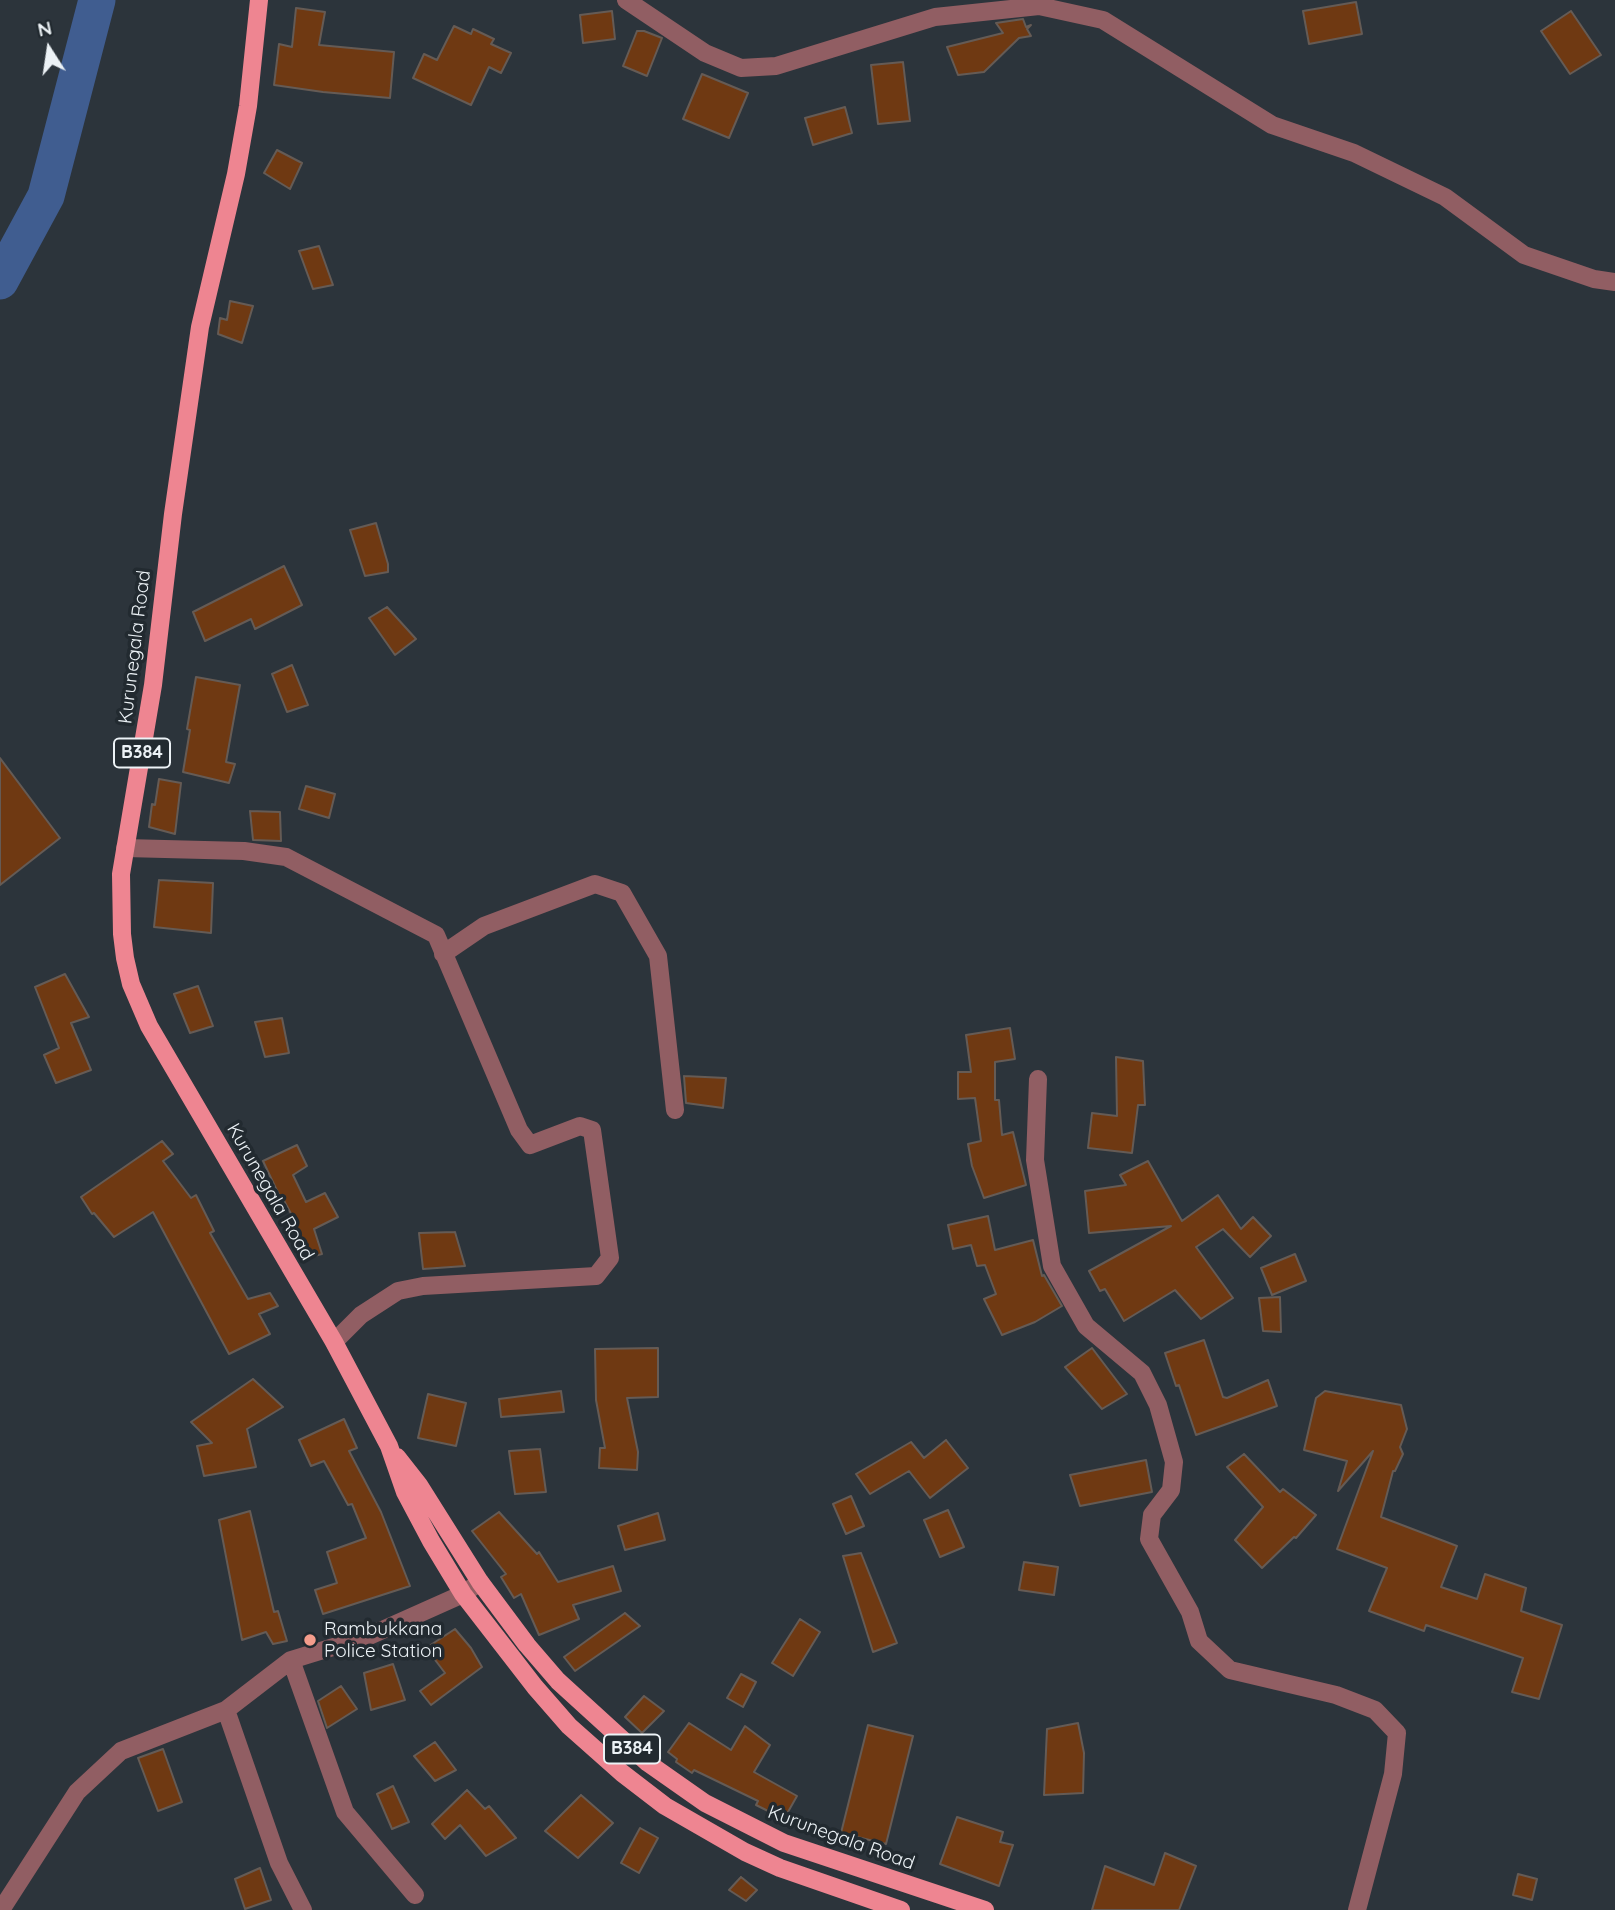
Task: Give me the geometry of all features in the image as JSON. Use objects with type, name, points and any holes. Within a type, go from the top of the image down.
[{"type":"main road","name":"Kurunegala Road","points":[[259,0],[246,119],[236,174],[200,327],[173,514],[153,685],[121,874],[125,958],[131,984],[149,1026],[334,1342],[389,1446],[405,1492],[463,1594],[499,1642],[569,1726],[622,1773],[665,1806],[780,1868],[901,1910]]},
{"type":"main road","name":"Kurunegala Road","points":[[389,1446],[419,1485],[480,1582],[527,1646],[558,1681],[648,1763],[705,1804],[784,1843],[962,1907],[985,1910]]},
{"type":"street","points":[[626,0],[705,53],[741,68],[776,66],[935,17],[1039,6],[1103,20],[1272,125],[1354,153],[1444,197],[1524,255],[1594,279],[1615,282]]},
{"type":"street","points":[[125,848],[244,851],[286,856],[436,935],[519,1130],[530,1145],[580,1126],[592,1130],[610,1258],[596,1276],[423,1286],[398,1291],[361,1315],[334,1342]]},
{"type":"street","points":[[443,954],[484,926],[595,884],[622,893],[658,956],[675,1110]]},
{"type":"street","points":[[1038,1079],[1035,1160],[1052,1266],[1086,1326],[1142,1373],[1158,1405],[1174,1462],[1171,1490],[1152,1515],[1149,1539],[1190,1612],[1199,1642],[1230,1670],[1336,1695],[1375,1710],[1396,1733],[1393,1774],[1357,1910]]},
{"type":"street","points":[[8,1907],[77,1792],[121,1751],[226,1710],[291,1660],[369,1636],[463,1594],[480,1582]]},
{"type":"street","points":[[291,1660],[345,1812],[415,1895]]},
{"type":"street","points":[[226,1710],[279,1863],[303,1910]]},
{"type":"building","points":[[1356,2],[1362,34],[1309,44],[1303,11]]},
{"type":"building","points":[[296,8],[325,12],[319,45],[394,52],[390,98],[274,85],[279,44],[292,47]]},
{"type":"building","points":[[612,11],[615,39],[583,43],[580,15]]},
{"type":"building","points":[[1571,11],[1601,55],[1570,74],[1541,31]]},
{"type":"building","points":[[1023,19],[1026,27],[1031,25],[1027,29],[1031,36],[1019,38],[984,72],[958,75],[947,47],[1003,33],[996,23]]},
{"type":"building","points":[[454,26],[471,34],[473,29],[494,39],[491,44],[511,53],[501,73],[489,67],[471,105],[413,78],[424,54],[437,60]]},
{"type":"building","points":[[637,31],[662,38],[647,76],[623,66]]},
{"type":"building","points":[[903,62],[910,121],[878,124],[871,65]]},
{"type":"building","points":[[702,74],[748,93],[729,138],[683,119]]},
{"type":"building","points":[[845,107],[852,133],[813,145],[805,118]]},
{"type":"building","points":[[277,150],[302,163],[290,189],[264,173]]},
{"type":"building","points":[[319,246],[333,285],[313,289],[299,251]]},
{"type":"building","points":[[230,301],[253,306],[242,343],[218,334],[220,318],[227,320]]},
{"type":"building","points":[[376,523],[388,572],[365,576],[350,530]]},
{"type":"building","points":[[284,566],[302,605],[255,629],[251,619],[205,641],[193,612]]},
{"type":"building","points":[[387,607],[416,639],[395,655],[369,618]]},
{"type":"building","points":[[292,665],[308,705],[287,712],[272,674]]},
{"type":"building","points":[[196,677],[240,685],[226,762],[235,764],[229,783],[183,772]]},
{"type":"building","points":[[0,758],[60,838],[0,885]]},
{"type":"building","points":[[159,779],[181,783],[175,834],[149,827]]},
{"type":"building","points":[[306,786],[335,794],[329,818],[299,809]]},
{"type":"building","points":[[250,811],[280,812],[281,841],[253,840]]},
{"type":"building","points":[[159,880],[213,883],[211,933],[154,927]]},
{"type":"building","points":[[65,974],[89,1017],[71,1023],[91,1070],[56,1083],[44,1055],[59,1048],[35,987]]},
{"type":"building","points":[[198,986],[213,1026],[190,1033],[174,994]]},
{"type":"building","points":[[282,1018],[289,1053],[265,1057],[255,1022]]},
{"type":"building","points":[[1010,1028],[1015,1059],[995,1062],[995,1100],[999,1100],[1002,1135],[1013,1132],[1026,1185],[984,1198],[972,1166],[968,1144],[981,1141],[975,1098],[958,1099],[958,1072],[971,1072],[966,1035]]},
{"type":"building","points":[[1116,1057],[1143,1061],[1145,1105],[1138,1105],[1132,1153],[1088,1148],[1092,1113],[1117,1116]]},
{"type":"building","points":[[684,1076],[726,1078],[723,1108],[686,1103]]},
{"type":"building","points":[[162,1141],[173,1154],[163,1161],[191,1198],[196,1195],[214,1231],[210,1233],[248,1299],[270,1293],[278,1306],[259,1314],[270,1334],[229,1354],[153,1212],[114,1237],[94,1213],[92,1214],[81,1197]]},
{"type":"building","points":[[297,1145],[307,1166],[293,1175],[306,1202],[325,1193],[338,1217],[314,1229],[322,1254],[306,1258],[295,1221],[263,1161]]},
{"type":"building","points":[[1148,1161],[1182,1221],[1218,1195],[1241,1229],[1253,1217],[1271,1236],[1250,1257],[1223,1229],[1196,1247],[1233,1298],[1201,1319],[1175,1290],[1124,1321],[1105,1289],[1100,1291],[1089,1271],[1171,1226],[1089,1233],[1085,1191],[1126,1185],[1120,1175]]},
{"type":"building","points":[[988,1216],[995,1250],[1033,1240],[1042,1276],[1044,1275],[1062,1306],[1035,1322],[1002,1335],[984,1299],[996,1294],[985,1265],[977,1266],[971,1245],[953,1249],[948,1225]]},
{"type":"building","points":[[455,1232],[465,1266],[423,1269],[419,1233]]},
{"type":"building","points":[[1295,1254],[1306,1281],[1272,1295],[1261,1268]]},
{"type":"building","points":[[1280,1297],[1281,1332],[1263,1331],[1259,1298]]},
{"type":"building","points":[[1204,1340],[1223,1397],[1227,1398],[1268,1380],[1277,1406],[1196,1435],[1165,1353]]},
{"type":"building","points":[[658,1348],[658,1397],[627,1398],[638,1452],[637,1470],[599,1468],[600,1448],[605,1448],[596,1400],[595,1349]]},
{"type":"building","points":[[1092,1348],[1127,1394],[1102,1409],[1065,1367]]},
{"type":"building","points":[[253,1379],[283,1407],[247,1429],[256,1467],[204,1476],[197,1446],[212,1443],[191,1422]]},
{"type":"building","points":[[561,1391],[564,1412],[501,1417],[499,1399]]},
{"type":"building","points":[[1325,1391],[1401,1405],[1407,1429],[1400,1447],[1403,1454],[1393,1471],[1381,1517],[1457,1546],[1441,1587],[1477,1599],[1485,1574],[1526,1588],[1521,1611],[1562,1625],[1539,1699],[1512,1692],[1523,1658],[1426,1625],[1424,1631],[1369,1611],[1387,1568],[1337,1549],[1373,1451],[1338,1491],[1347,1461],[1304,1450],[1316,1398]]},
{"type":"building","points":[[428,1394],[466,1403],[456,1446],[418,1438]]},
{"type":"building","points":[[344,1419],[357,1448],[349,1451],[381,1512],[410,1586],[323,1614],[315,1590],[337,1583],[327,1552],[366,1538],[352,1504],[348,1505],[324,1461],[311,1466],[299,1440]]},
{"type":"building","points":[[946,1440],[968,1468],[930,1498],[909,1471],[870,1494],[856,1474],[911,1442],[924,1458]]},
{"type":"building","points":[[540,1449],[546,1492],[515,1494],[509,1451]]},
{"type":"building","points":[[1244,1454],[1280,1492],[1283,1489],[1316,1515],[1296,1538],[1262,1568],[1235,1540],[1263,1507],[1227,1467]]},
{"type":"building","points":[[1146,1460],[1152,1492],[1080,1506],[1070,1475]]},
{"type":"building","points":[[851,1496],[864,1526],[846,1534],[833,1504]]},
{"type":"building","points":[[948,1510],[964,1547],[940,1557],[924,1520]]},
{"type":"building","points":[[250,1511],[274,1612],[278,1611],[287,1641],[273,1644],[266,1632],[242,1640],[219,1520]]},
{"type":"building","points":[[499,1512],[537,1554],[539,1552],[558,1582],[613,1566],[621,1591],[573,1605],[579,1619],[539,1635],[521,1594],[514,1598],[501,1577],[506,1574],[472,1531]]},
{"type":"building","points":[[658,1513],[665,1540],[625,1550],[618,1526]]},
{"type":"building","points":[[861,1553],[897,1643],[873,1652],[843,1556]]},
{"type":"building","points":[[1024,1562],[1058,1567],[1054,1595],[1019,1590]]},
{"type":"building","points":[[625,1613],[640,1626],[575,1671],[564,1657]]},
{"type":"building","points":[[800,1619],[820,1632],[793,1676],[772,1663]]},
{"type":"building","points":[[455,1629],[482,1667],[431,1705],[420,1691],[445,1673],[426,1648]]},
{"type":"building","points":[[393,1664],[405,1700],[371,1710],[364,1673]]},
{"type":"building","points":[[741,1674],[756,1682],[743,1707],[727,1698]]},
{"type":"building","points":[[341,1686],[357,1709],[327,1728],[318,1701]]},
{"type":"building","points":[[644,1696],[664,1711],[642,1733],[625,1717]]},
{"type":"building","points":[[689,1723],[731,1750],[745,1726],[770,1745],[754,1772],[797,1796],[784,1819],[756,1805],[758,1801],[694,1770],[692,1773],[676,1762],[677,1759],[668,1752]]},
{"type":"building","points":[[1078,1723],[1084,1753],[1083,1793],[1044,1795],[1047,1729]]},
{"type":"building","points":[[868,1725],[913,1736],[886,1844],[841,1833]]},
{"type":"building","points":[[435,1742],[456,1770],[435,1781],[414,1756]]},
{"type":"building","points":[[163,1749],[182,1802],[158,1811],[138,1758]]},
{"type":"building","points":[[393,1786],[409,1822],[392,1829],[377,1794]]},
{"type":"building","points":[[467,1790],[485,1809],[489,1806],[516,1838],[486,1856],[460,1825],[445,1839],[432,1824]]},
{"type":"building","points":[[581,1795],[613,1823],[578,1858],[545,1831]]},
{"type":"building","points":[[957,1817],[1003,1832],[1000,1842],[1013,1845],[999,1886],[940,1864]]},
{"type":"building","points":[[640,1828],[658,1838],[639,1873],[621,1863]]},
{"type":"building","points":[[1165,1853],[1196,1866],[1179,1910],[1092,1910],[1105,1866],[1154,1885]]},
{"type":"building","points":[[260,1868],[271,1900],[245,1909],[235,1879]]},
{"type":"building","points":[[1518,1874],[1537,1879],[1532,1900],[1513,1895]]},
{"type":"building","points":[[741,1877],[757,1890],[746,1901],[729,1890]]},
{"type":"waterway","points":[[0,281],[46,196],[97,0]]},
{"type":"place","name":"Rambukkana Police Station","points":[[310,1640]]}]
